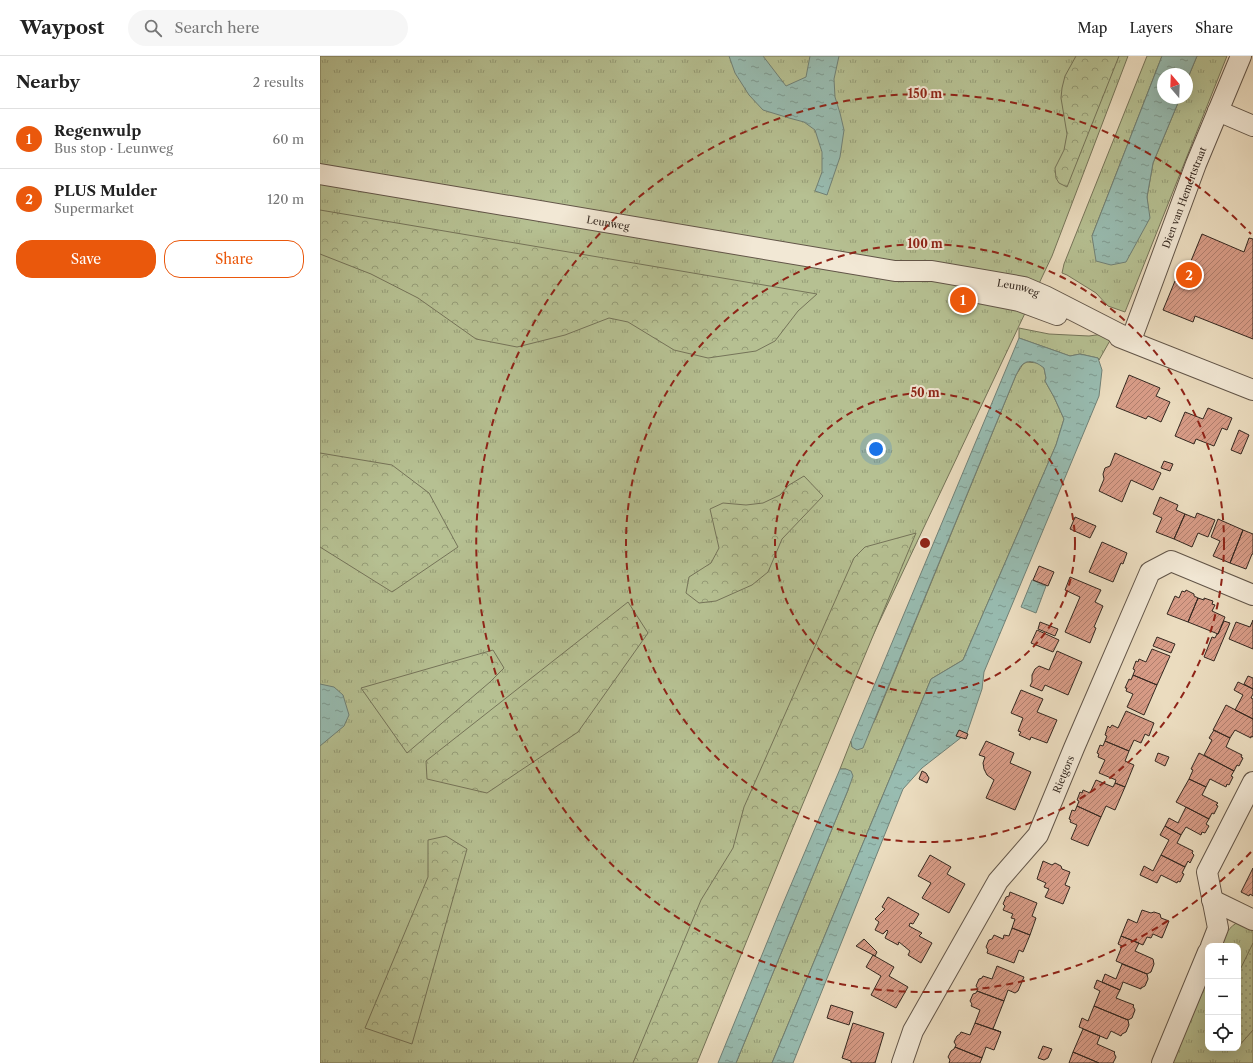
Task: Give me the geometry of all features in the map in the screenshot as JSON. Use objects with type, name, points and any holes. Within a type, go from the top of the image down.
[{"type":"street","name":"Dien van Hemertstraat","points":[[1131,340],[1196,164],[1241,56]]},
{"type":"street","points":[[1218,111],[1253,126]]},
{"type":"street","name":"Leunweg","points":[[320,174],[895,270],[930,283],[1019,301],[1131,340],[1253,390]]},
{"type":"street","name":"Rietgors","points":[[902,1063],[913,1031],[998,881],[1038,835],[1077,740],[1150,572],[1172,562],[1253,596]]},
{"type":"street","points":[[1211,943],[1218,928],[1207,872],[1253,782]]},
{"type":"street","points":[[1212,900],[1253,920]]},
{"type":"street","points":[[1162,1063],[1205,959]]},
{"type":"green space","points":[[320,56],[1128,56],[1052,256],[671,1063],[320,1063]]},
{"type":"green space","points":[[1076,56],[1119,56],[1067,187],[1059,183],[1056,178],[1055,168],[1064,150],[1067,134],[1061,98],[1062,88],[1065,76]]},
{"type":"green space","points":[[1147,56],[1162,56],[1092,236],[1149,218],[1147,197],[1153,163],[1178,104],[1193,104],[1192,68],[1197,56],[1227,56],[1125,312],[1108,306],[1096,293],[1062,273],[1064,264]]},
{"type":"green space","points":[[320,210],[817,294],[798,311],[775,341],[756,351],[708,358],[674,350],[628,322],[609,318],[565,335],[517,347],[476,339],[418,298],[371,274],[320,254]]},
{"type":"green space","points":[[1019,328],[1049,334],[1089,336],[1103,334],[1112,337],[1099,360],[1098,358],[1080,354],[1070,356],[1019,338]]},
{"type":"green space","points":[[1027,362],[1038,363],[1044,368],[1046,378],[1045,381],[1064,419],[1056,445],[963,660],[931,679],[772,1063],[736,1063],[848,790],[846,769],[840,769],[851,741],[852,747],[875,720],[1016,375],[1023,364]]},
{"type":"green space","points":[[320,453],[392,465],[429,493],[458,547],[392,592],[320,547]]},
{"type":"green space","points":[[804,476],[823,496],[782,539],[768,572],[752,585],[716,601],[699,603],[686,593],[689,577],[711,563],[719,548],[710,509],[723,503],[746,505],[763,503],[780,495],[789,485]]},
{"type":"green space","points":[[916,533],[789,837],[697,1063],[633,1063],[701,900],[733,848],[744,807],[854,558],[865,547]]},
{"type":"green space","points":[[628,602],[648,633],[578,732],[487,793],[427,779],[426,761]]},
{"type":"green space","points":[[493,650],[504,668],[490,682],[407,753],[361,688]]},
{"type":"green space","points":[[446,836],[467,849],[412,1044],[365,1028],[428,877],[428,840]]},
{"type":"green space","points":[[1240,921],[1253,928],[1253,1063],[1169,1063],[1205,981],[1205,1051],[1241,1051],[1241,943],[1221,943],[1225,935],[1236,923]]},
{"type":"green space","points":[[1253,943],[1253,1030],[1241,1044],[1241,979],[1241,968]]},
{"type":"water","points":[[729,56],[763,56],[786,86],[806,77],[810,56],[839,56],[834,79],[835,97],[844,130],[840,157],[827,195],[815,191],[822,172],[822,152],[815,130],[804,122],[763,110],[749,95],[735,73]]},
{"type":"water","points":[[1162,56],[1197,56],[1192,68],[1157,68]]},
{"type":"water","points":[[1157,69],[1157,104],[1178,104],[1153,163],[1147,197],[1150,218],[1126,262],[1111,265],[1096,261],[1092,236]]},
{"type":"water","points":[[1019,338],[1070,356],[1080,354],[1098,358],[1102,370],[1099,396],[984,672],[982,689],[967,733],[922,768],[903,789],[793,1063],[772,1063],[931,679],[963,660],[1056,445],[1064,419],[1045,381],[1046,378],[1044,368],[1034,362],[1026,362],[1021,366],[1016,375],[863,748],[857,750],[852,747],[851,741]]},
{"type":"water","points":[[1032,580],[1046,586],[1036,613],[1021,607]]},
{"type":"water","points":[[320,684],[334,687],[343,695],[349,715],[344,726],[320,746]]},
{"type":"water","points":[[840,769],[851,771],[853,776],[736,1063],[718,1063],[779,913]]},
{"type":"building","points":[[1202,234],[1244,252],[1249,238],[1253,239],[1253,339],[1195,316],[1193,322],[1163,310],[1175,281],[1182,283]]},
{"type":"building","points":[[1129,375],[1160,388],[1156,396],[1170,402],[1161,422],[1148,416],[1146,419],[1116,407]]},
{"type":"building","points":[[1208,408],[1232,418],[1227,430],[1222,428],[1214,446],[1196,439],[1194,444],[1175,436],[1185,412],[1203,419]]},
{"type":"building","points":[[1239,430],[1249,435],[1241,454],[1231,450]]},
{"type":"building","points":[[1115,453],[1161,473],[1153,490],[1131,480],[1122,502],[1099,491],[1104,479],[1103,474],[1105,468],[1110,466]]},
{"type":"building","points":[[1164,461],[1173,464],[1170,471],[1161,468]]},
{"type":"building","points":[[1160,497],[1178,505],[1176,510],[1185,514],[1174,539],[1156,532],[1162,518],[1153,514]]},
{"type":"building","points":[[1197,513],[1215,520],[1208,537],[1198,533],[1192,547],[1174,539],[1185,514],[1195,518]]},
{"type":"building","points":[[1075,517],[1096,526],[1090,538],[1070,529]]},
{"type":"building","points":[[1218,519],[1243,530],[1230,563],[1213,556],[1220,541],[1211,537]]},
{"type":"building","points":[[1243,530],[1253,534],[1253,554],[1246,569],[1230,563]]},
{"type":"building","points":[[1102,542],[1127,553],[1113,582],[1089,572]]},
{"type":"building","points":[[1039,566],[1054,572],[1048,586],[1033,580]]},
{"type":"building","points":[[1070,577],[1101,590],[1095,602],[1103,606],[1094,627],[1096,628],[1090,643],[1065,632],[1080,597],[1065,590]]},
{"type":"building","points":[[1186,590],[1198,598],[1188,622],[1167,614],[1175,596],[1179,598],[1182,591],[1185,592]]},
{"type":"building","points":[[1198,598],[1213,601],[1212,604],[1215,605],[1212,611],[1225,617],[1218,634],[1188,622]]},
{"type":"building","points":[[1253,620],[1253,649],[1229,639],[1236,622],[1250,627]]},
{"type":"building","points":[[1224,621],[1230,623],[1214,661],[1204,657],[1212,637],[1215,638],[1218,634]]},
{"type":"building","points":[[1040,622],[1058,629],[1055,636],[1038,629]]},
{"type":"building","points":[[1037,630],[1059,640],[1053,652],[1031,643]]},
{"type":"building","points":[[1157,637],[1175,644],[1171,653],[1153,646]]},
{"type":"building","points":[[1152,649],[1170,656],[1157,685],[1133,675],[1135,670],[1133,669],[1136,661],[1138,662],[1139,659],[1146,662]]},
{"type":"building","points":[[1057,651],[1082,662],[1068,695],[1045,685],[1042,691],[1030,686],[1035,669],[1039,666],[1049,670]]},
{"type":"building","points":[[1133,675],[1157,685],[1144,715],[1127,707],[1133,694],[1126,691],[1127,688],[1125,688],[1129,679],[1131,680]]},
{"type":"building","points":[[1248,676],[1253,678],[1253,689],[1244,684]]},
{"type":"building","points":[[1238,682],[1253,689],[1251,698],[1253,699],[1253,719],[1235,710],[1243,695],[1234,690]]},
{"type":"building","points":[[1021,690],[1043,699],[1037,712],[1057,720],[1047,743],[1031,737],[1030,740],[1019,735],[1021,732],[1018,731],[1023,718],[1011,713]]},
{"type":"building","points":[[1226,705],[1253,719],[1253,737],[1251,736],[1251,738],[1235,730],[1230,738],[1213,730]]},
{"type":"building","points":[[1126,711],[1154,723],[1149,736],[1145,734],[1141,743],[1134,740],[1129,751],[1105,741],[1108,726],[1110,728],[1112,725],[1118,728]]},
{"type":"building","points":[[959,730],[968,734],[966,739],[956,736]]},
{"type":"building","points":[[1214,730],[1230,738],[1226,747],[1242,755],[1241,757],[1243,758],[1239,766],[1237,765],[1234,771],[1204,755],[1212,740],[1209,738]]},
{"type":"building","points":[[986,741],[1014,753],[1010,763],[1031,772],[1015,810],[986,798],[994,780],[987,775],[984,769],[983,763],[985,757],[979,755]]},
{"type":"building","points":[[1105,741],[1129,751],[1125,761],[1134,765],[1125,787],[1115,783],[1116,780],[1099,773],[1105,760],[1098,757],[1099,754],[1097,753],[1100,745],[1103,746]]},
{"type":"building","points":[[1158,753],[1169,757],[1165,766],[1155,761]]},
{"type":"building","points":[[1199,753],[1234,771],[1229,785],[1227,784],[1226,787],[1210,779],[1206,787],[1189,779],[1193,770],[1191,769]]},
{"type":"building","points":[[922,771],[926,773],[929,778],[927,783],[919,779]]},
{"type":"building","points":[[1189,779],[1206,787],[1202,795],[1218,803],[1214,814],[1212,813],[1209,819],[1176,802]]},
{"type":"building","points":[[1096,780],[1113,787],[1115,783],[1125,787],[1115,810],[1106,806],[1101,817],[1077,806],[1079,801],[1077,800],[1080,792],[1082,793],[1083,790],[1090,793]]},
{"type":"building","points":[[1077,806],[1101,817],[1088,846],[1071,839],[1077,825],[1070,822],[1071,820],[1069,819],[1072,810],[1075,811]]},
{"type":"building","points":[[1186,807],[1209,819],[1206,824],[1209,826],[1205,833],[1202,832],[1201,835],[1186,827],[1181,835],[1165,826],[1169,818],[1178,823]]},
{"type":"building","points":[[1165,826],[1181,835],[1177,843],[1193,851],[1192,853],[1194,855],[1190,863],[1188,861],[1185,867],[1161,855],[1169,840],[1160,835]]},
{"type":"building","points":[[930,855],[951,867],[947,874],[965,884],[949,913],[922,898],[931,883],[918,876]]},
{"type":"building","points":[[1161,855],[1185,867],[1182,873],[1184,874],[1180,882],[1178,881],[1177,883],[1161,875],[1157,883],[1140,875],[1144,866],[1153,871]]},
{"type":"building","points":[[1043,861],[1052,865],[1055,863],[1061,866],[1062,869],[1070,872],[1065,885],[1070,887],[1063,904],[1045,897],[1049,889],[1044,887],[1046,883],[1037,879]]},
{"type":"building","points":[[1253,868],[1253,896],[1250,894],[1249,896],[1241,892]]},
{"type":"building","points":[[1010,892],[1037,903],[1032,916],[1036,918],[1030,935],[1012,928],[1015,919],[1011,918],[1013,914],[1003,910],[1005,906],[1003,904]]},
{"type":"building","points":[[888,897],[919,914],[913,924],[910,923],[909,926],[922,933],[919,936],[932,943],[921,963],[908,955],[910,951],[899,942],[898,945],[885,938],[888,931],[887,930],[883,934],[875,930],[879,922],[875,919],[885,909],[882,907]]},
{"type":"building","points":[[1142,910],[1160,914],[1161,918],[1169,921],[1162,938],[1153,934],[1151,938],[1147,937],[1143,945],[1121,936],[1128,919],[1137,923]]},
{"type":"building","points":[[1012,928],[1030,935],[1023,952],[1019,950],[1014,963],[987,953],[988,950],[986,947],[989,940],[992,939],[994,935],[1003,939],[1004,935],[1009,936]]},
{"type":"building","points":[[1121,936],[1139,943],[1135,951],[1153,959],[1154,964],[1151,972],[1147,974],[1116,961],[1122,946],[1118,944]]},
{"type":"building","points":[[864,939],[877,952],[875,956],[856,946]]},
{"type":"building","points":[[873,955],[894,967],[889,976],[908,987],[896,1008],[871,995],[881,976],[866,967]]},
{"type":"building","points":[[1122,964],[1147,974],[1148,979],[1145,986],[1141,989],[1123,982],[1120,990],[1102,982],[1105,974],[1116,979]]},
{"type":"building","points":[[997,966],[1024,977],[1018,991],[1015,993],[1008,990],[1004,1001],[977,991],[978,989],[976,986],[979,979],[983,976],[992,979]]},
{"type":"building","points":[[1097,980],[1120,990],[1116,998],[1134,1005],[1135,1010],[1132,1018],[1128,1020],[1094,1006],[1100,991],[1094,988]]},
{"type":"building","points":[[977,991],[1004,1001],[993,1029],[1001,1032],[975,1023],[980,1010],[971,1006],[972,1004],[970,1001],[973,994]]},
{"type":"building","points":[[831,1005],[853,1012],[849,1025],[827,1018]]},
{"type":"building","points":[[1094,1006],[1128,1020],[1129,1025],[1126,1032],[1121,1036],[1111,1031],[1107,1039],[1079,1027],[1082,1018],[1088,1021]]},
{"type":"building","points":[[853,1023],[884,1033],[875,1063],[851,1063],[851,1061],[842,1058]]},
{"type":"building","points":[[975,1023],[1001,1032],[994,1050],[986,1047],[982,1058],[955,1047],[956,1045],[954,1042],[961,1032],[970,1035]]},
{"type":"building","points":[[1083,1029],[1100,1036],[1097,1044],[1115,1052],[1116,1057],[1113,1063],[1099,1063],[1073,1052]]},
{"type":"building","points":[[1043,1046],[1052,1049],[1048,1058],[1044,1060],[1038,1058]]},
{"type":"building","points":[[955,1047],[982,1058],[980,1063],[949,1063],[950,1060],[948,1057]]},
{"type":"building","points":[[1073,1052],[1099,1063],[1069,1063]]},
{"type":"place","name":"PLUS Mulder","points":[[1189,275]]},
{"type":"place","name":"Regenwulp","points":[[963,300]]}]
